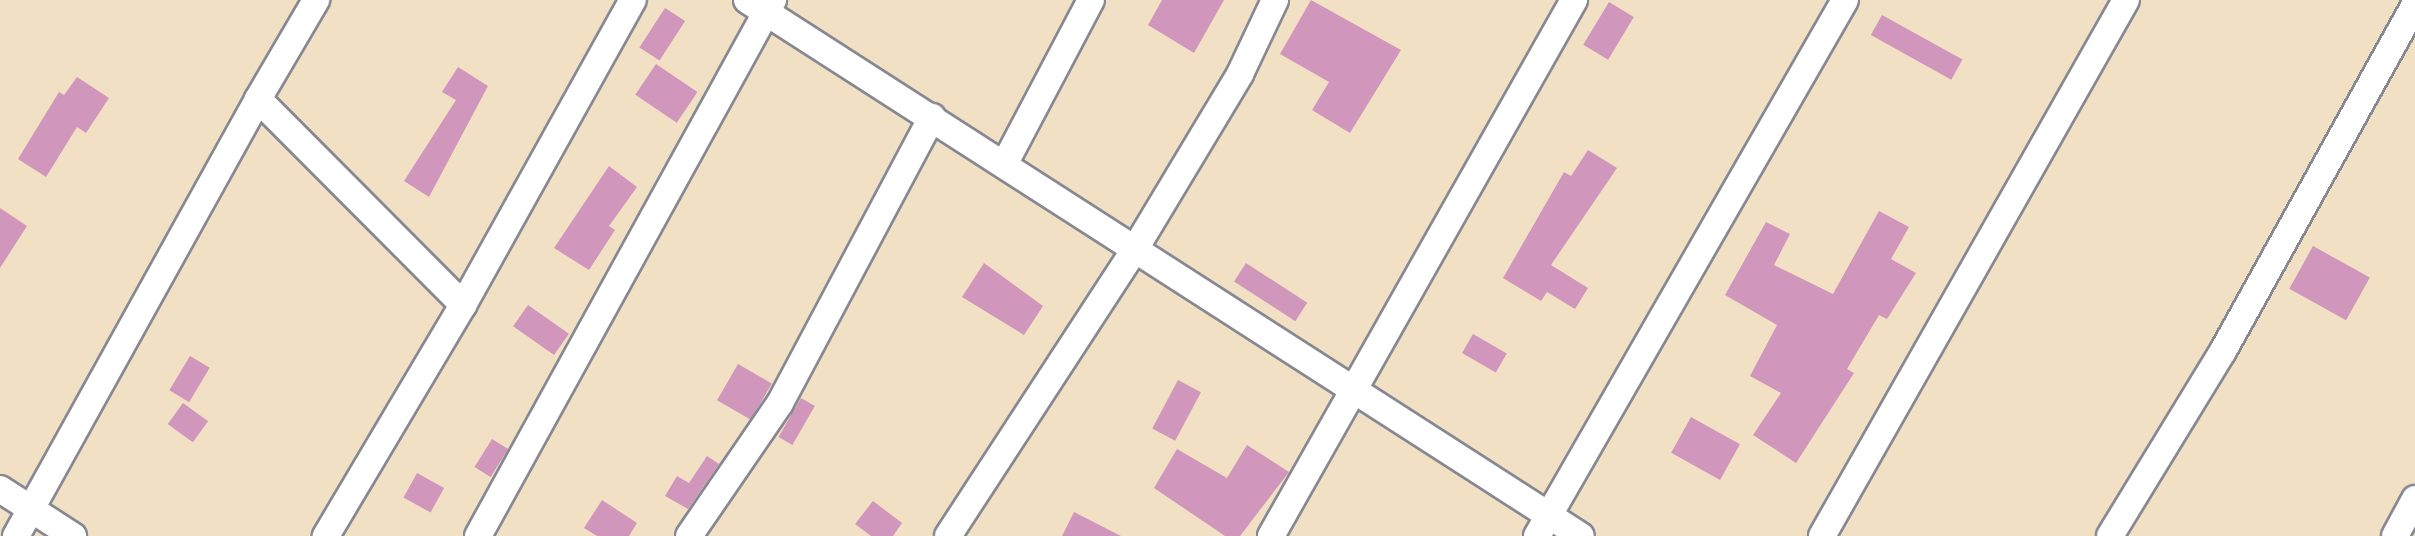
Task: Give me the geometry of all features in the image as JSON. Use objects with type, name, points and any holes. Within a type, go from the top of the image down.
[{"type":"street","points":[[16,536],[258,99],[316,0]]},
{"type":"street","points":[[326,536],[463,305],[633,0]]},
{"type":"street","points":[[1005,163],[1091,0]]},
{"type":"street","points":[[948,536],[1135,249],[1240,74],[1275,0]]},
{"type":"street","points":[[1271,536],[1574,0]]},
{"type":"street","points":[[1542,525],[1845,0]]},
{"type":"street","points":[[1822,536],[2126,0]]},
{"type":"street","points":[[478,536],[762,4],[1352,392],[1542,525],[1581,536]]},
{"type":"street","points":[[2110,536],[2223,351],[2415,5]]},
{"type":"street","points":[[258,99],[463,305]]},
{"type":"street","points":[[689,536],[780,403],[932,117]]},
{"type":"street","points":[[0,489],[29,513],[73,536]]},
{"type":"street","points":[[2395,536],[2415,499]]},
{"type":"building","points":[[1162,0],[1224,0],[1194,53],[1148,25]]},
{"type":"building","points":[[1311,0],[1401,50],[1350,133],[1312,110],[1329,82],[1280,54]]},
{"type":"building","points":[[1609,2],[1634,17],[1608,60],[1583,45]]},
{"type":"building","points":[[665,8],[685,21],[660,60],[639,47]]},
{"type":"building","points":[[1882,15],[1962,60],[1951,80],[1871,35]]},
{"type":"building","points":[[656,64],[697,92],[677,123],[635,95]]},
{"type":"building","points":[[458,67],[488,86],[429,197],[404,181],[456,100],[442,92]]},
{"type":"building","points":[[77,77],[109,98],[86,133],[77,127],[46,177],[18,159],[59,92],[64,95]]},
{"type":"building","points":[[1588,150],[1617,168],[1551,265],[1588,288],[1575,309],[1547,292],[1541,301],[1503,278],[1564,172],[1571,176]]},
{"type":"building","points":[[609,166],[637,187],[609,226],[615,230],[589,270],[554,248]]},
{"type":"building","points":[[0,208],[27,226],[0,268]]},
{"type":"building","points":[[1879,211],[1909,227],[1891,259],[1916,273],[1887,319],[1879,315],[1847,369],[1854,373],[1796,463],[1753,435],[1781,393],[1750,376],[1777,325],[1725,295],[1766,222],[1790,234],[1774,265],[1833,294]]},
{"type":"building","points":[[2313,246],[2370,278],[2346,320],[2289,289]]},
{"type":"building","points":[[984,263],[1043,306],[1024,335],[962,297]]},
{"type":"building","points":[[1246,263],[1307,303],[1295,321],[1234,281]]},
{"type":"building","points":[[528,305],[569,334],[554,355],[513,326]]},
{"type":"building","points":[[1473,334],[1507,353],[1496,373],[1462,353]]},
{"type":"building","points":[[190,356],[210,368],[189,402],[169,390]]},
{"type":"building","points":[[738,364],[772,383],[751,420],[717,400]]},
{"type":"building","points":[[1178,380],[1201,392],[1175,441],[1152,429]]},
{"type":"building","points":[[801,398],[815,406],[792,445],[778,437]]},
{"type":"building","points":[[183,403],[208,421],[193,442],[168,424]]},
{"type":"building","points":[[1691,417],[1740,444],[1720,480],[1671,453]]},
{"type":"building","points":[[492,439],[508,449],[491,477],[475,467]]},
{"type":"building","points":[[1247,445],[1289,472],[1240,536],[1225,536],[1154,488],[1177,449],[1227,478]]},
{"type":"building","points":[[707,456],[719,464],[688,509],[665,496],[677,476],[689,483]]},
{"type":"building","points":[[417,473],[444,488],[431,513],[403,497]]},
{"type":"building","points":[[602,500],[637,523],[629,536],[597,536],[584,528]]},
{"type":"building","points":[[873,501],[902,523],[893,536],[871,536],[855,524]]},
{"type":"building","points":[[1074,512],[1121,536],[1062,536]]}]
